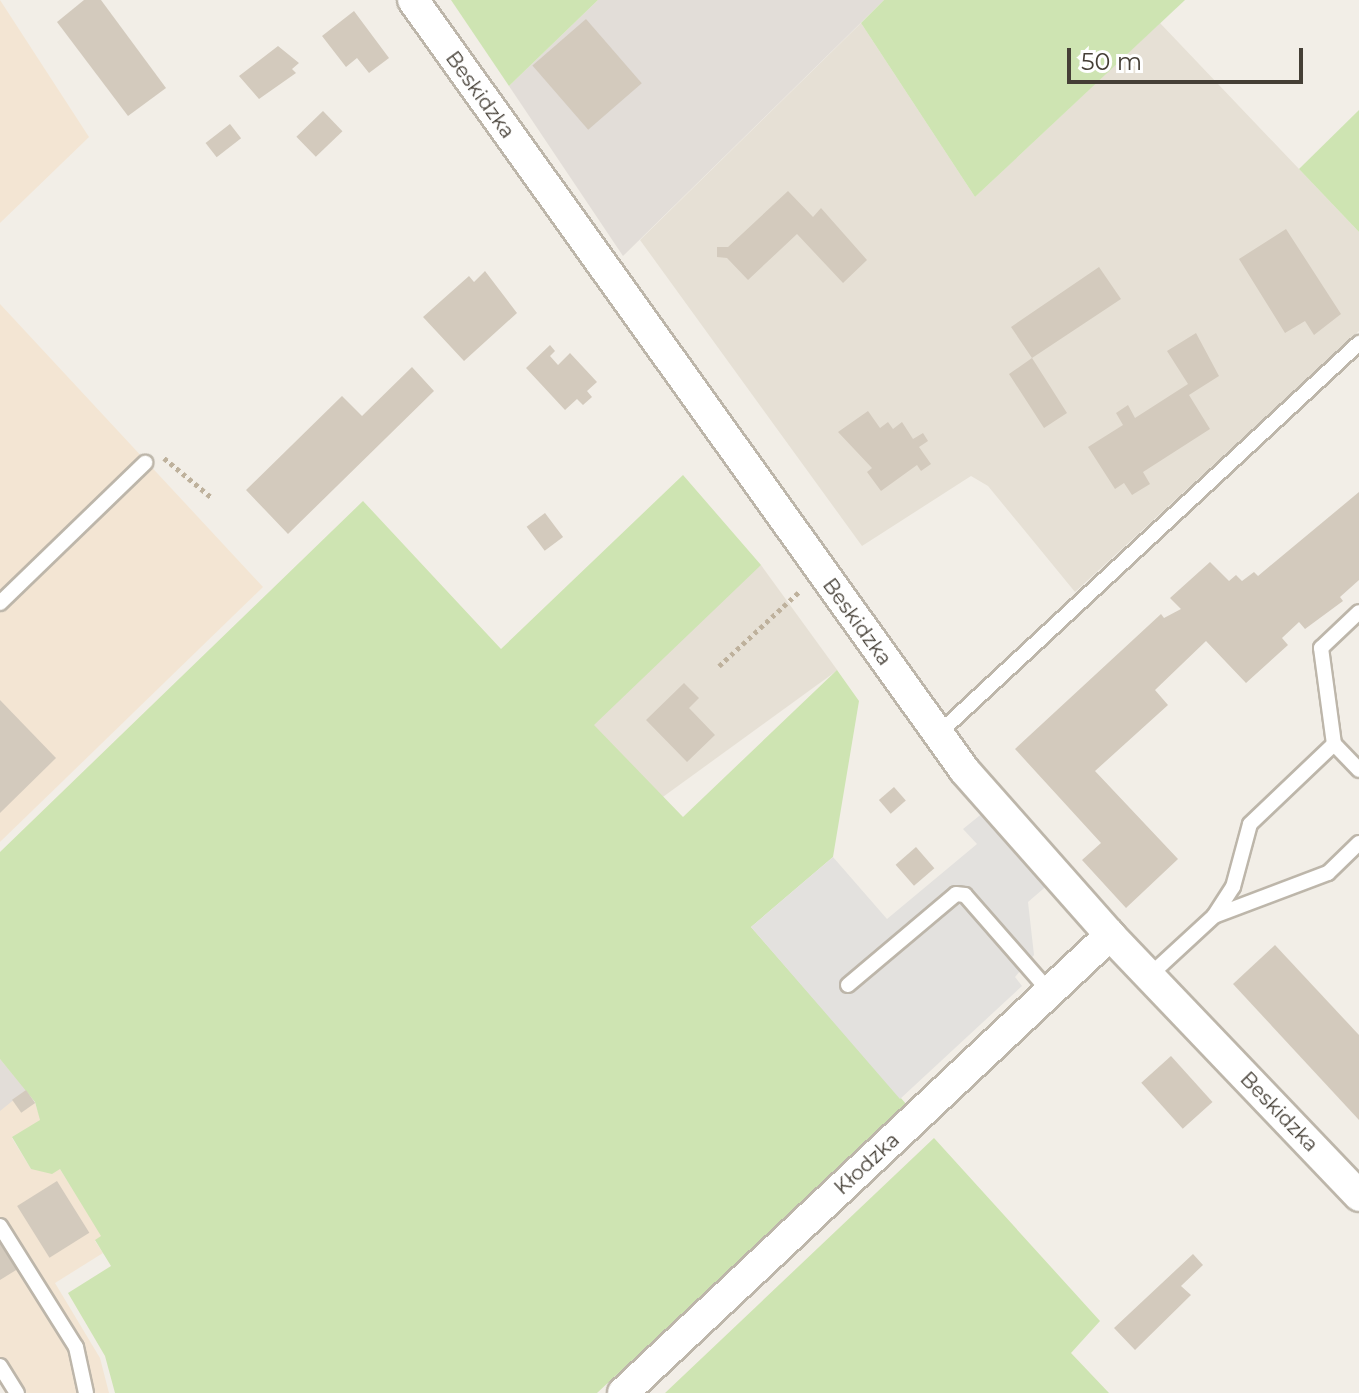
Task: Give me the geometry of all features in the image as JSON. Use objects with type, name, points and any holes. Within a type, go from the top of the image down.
[{"type":"street","name":"Beskidzka","points":[[413,0],[937,735],[996,810],[1110,935],[1359,1196]]},
{"type":"street","name":"Kłodzka","points":[[623,1393],[1110,935]]},
{"type":"lane","points":[[937,735],[1359,343]]},
{"type":"lane","points":[[0,603],[145,463]]},
{"type":"lane","points":[[1359,612],[1321,648],[1334,744],[1359,770]]},
{"type":"lane","points":[[1149,976],[1214,916],[1233,887],[1250,824],[1334,744]]},
{"type":"lane","points":[[1214,916],[1328,873],[1359,843]]},
{"type":"lane","points":[[848,985],[956,894],[965,895],[1050,992]]},
{"type":"lane","points":[[0,1226],[76,1347],[86,1393]]},
{"type":"lane","points":[[0,1366],[17,1393]]},
{"type":"path","points":[[145,463],[158,457],[171,460],[211,497]]},
{"type":"path","points":[[719,666],[821,572]]},
{"type":"shaded area","points":[[0,0],[89,137],[0,223]]},
{"type":"shaded area","points":[[598,0],[884,0],[623,256],[509,86]]},
{"type":"shaded area","points":[[861,23],[975,197],[1160,23],[1359,232],[1359,331],[1075,592],[988,486],[971,476],[862,546],[640,240]]},
{"type":"shaded area","points":[[0,304],[263,587],[0,842]]},
{"type":"shaded area","points":[[761,565],[837,670],[650,807],[573,701]]},
{"type":"shaded area","points":[[984,812],[1050,883],[1028,902],[1034,955],[1015,977],[1022,986],[900,1099],[751,927],[833,857],[887,919],[977,844],[963,829]]},
{"type":"shaded area","points":[[0,1059],[35,1103],[41,1120],[12,1138],[31,1169],[60,1169],[102,1236],[95,1241],[103,1253],[55,1283],[100,1358],[109,1393],[5,1393],[0,1384]]},
{"type":"shaded area","points":[[0,1059],[26,1090],[0,1111]]},
{"type":"green space","points":[[451,0],[598,0],[509,86]]},
{"type":"green space","points":[[884,0],[1185,0],[975,197],[861,23]]},
{"type":"green space","points":[[1359,110],[1359,232],[1299,169]]},
{"type":"green space","points":[[683,475],[761,565],[594,725],[683,817],[837,670],[859,701],[833,857],[751,927],[907,1105],[597,1393],[115,1393],[105,1356],[68,1293],[111,1266],[95,1240],[101,1236],[60,1169],[52,1174],[31,1169],[12,1137],[40,1120],[35,1102],[0,1059],[0,852],[363,501],[501,649]]},
{"type":"green space","points":[[934,1138],[1100,1321],[1071,1353],[1109,1393],[665,1393]]},
{"type":"building","points":[[84,0],[101,0],[166,88],[128,116],[57,22]]},
{"type":"building","points":[[354,11],[389,58],[369,73],[357,58],[346,67],[322,36]]},
{"type":"building","points":[[586,19],[642,83],[588,130],[532,66]]},
{"type":"building","points":[[278,46],[299,63],[292,69],[296,73],[259,99],[239,76]]},
{"type":"building","points":[[323,111],[342,131],[316,157],[296,137]]},
{"type":"building","points":[[230,124],[241,138],[217,157],[206,143]]},
{"type":"building","points":[[788,191],[813,217],[821,208],[867,260],[843,283],[797,234],[748,280],[727,258],[717,257],[717,247],[728,247]]},
{"type":"building","points":[[1286,229],[1341,314],[1314,335],[1305,321],[1285,333],[1239,259]]},
{"type":"building","points":[[1099,267],[1121,299],[1032,358],[1011,327]]},
{"type":"building","points":[[485,271],[517,313],[464,361],[423,317],[469,276],[474,282]]},
{"type":"building","points":[[1196,333],[1219,376],[1189,395],[1210,429],[1143,472],[1150,484],[1132,495],[1124,483],[1115,489],[1088,447],[1123,425],[1116,413],[1128,405],[1135,418],[1188,384],[1167,351]]},
{"type":"building","points":[[550,345],[555,351],[550,356],[558,365],[570,353],[597,382],[587,391],[592,397],[583,405],[577,399],[565,410],[526,368]]},
{"type":"building","points":[[1032,358],[1067,413],[1044,428],[1009,374]]},
{"type":"building","points":[[412,367],[434,391],[288,534],[246,490],[342,396],[362,416]]},
{"type":"building","points":[[868,411],[880,428],[888,422],[893,429],[902,422],[913,439],[923,433],[928,441],[919,447],[931,464],[921,471],[917,465],[881,491],[867,472],[872,468],[838,432]]},
{"type":"building","points":[[1359,492],[1359,580],[1340,597],[1343,601],[1305,629],[1299,622],[1282,638],[1288,645],[1246,683],[1206,641],[1155,690],[1168,705],[1095,771],[1178,859],[1126,908],[1082,860],[1101,843],[1015,749],[1161,614],[1164,618],[1181,609],[1170,598],[1210,562],[1229,581],[1236,575],[1242,581],[1254,572],[1258,576]]},
{"type":"building","points":[[545,513],[563,537],[545,551],[527,527]]},
{"type":"building","points":[[684,683],[699,698],[689,708],[715,735],[687,762],[646,720]]},
{"type":"building","points":[[0,700],[56,758],[0,813]]},
{"type":"building","points":[[894,787],[906,801],[891,814],[879,800]]},
{"type":"building","points":[[916,847],[934,868],[914,886],[896,865]]},
{"type":"building","points":[[1275,945],[1359,1035],[1359,1120],[1233,984]]},
{"type":"building","points":[[1171,1056],[1212,1102],[1183,1129],[1141,1083]]},
{"type":"building","points":[[26,1090],[35,1103],[21,1113],[12,1100]]},
{"type":"building","points":[[57,1181],[89,1233],[49,1258],[17,1206]]},
{"type":"building","points":[[0,1234],[21,1267],[0,1280]]},
{"type":"building","points":[[1193,1254],[1203,1265],[1181,1286],[1191,1295],[1135,1350],[1114,1328]]}]
